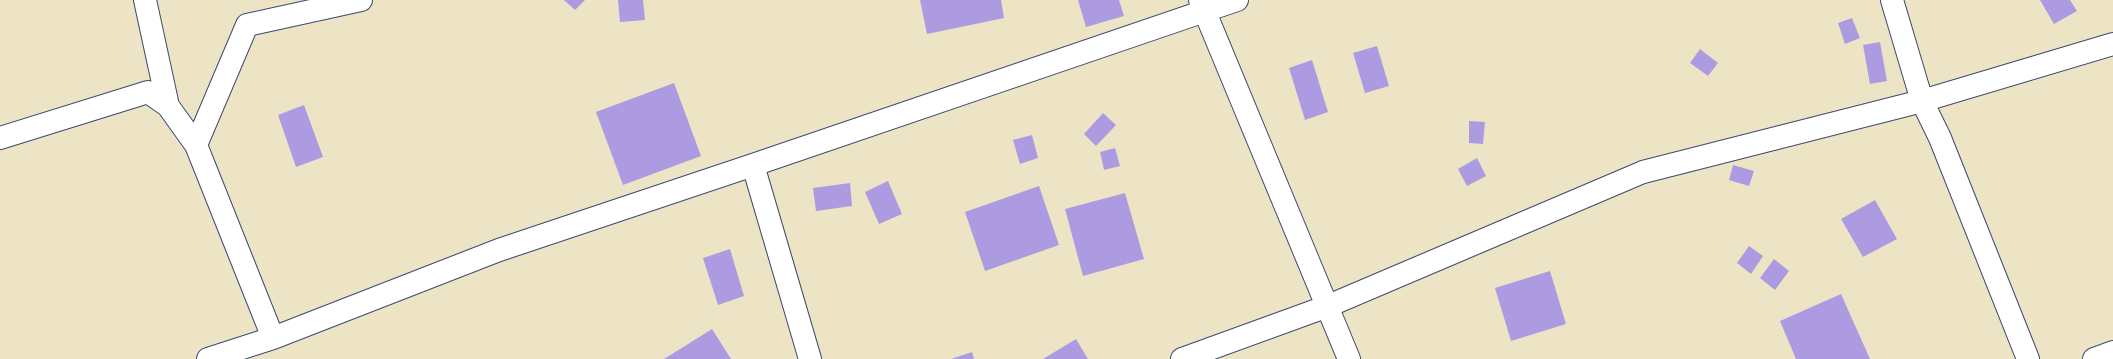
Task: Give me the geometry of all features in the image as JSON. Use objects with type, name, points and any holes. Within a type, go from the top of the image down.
[{"type":"street","points":[[145,0],[168,106]]},
{"type":"street","points":[[196,145],[247,25],[361,0]]},
{"type":"street","points":[[208,359],[273,338],[499,250],[753,165],[1202,6],[1237,0]]},
{"type":"street","points":[[1892,0],[1922,101],[1940,138],[2028,359]]},
{"type":"street","points":[[1202,6],[1349,359]]},
{"type":"street","points":[[1182,359],[1328,306],[1643,172],[1922,101],[2113,44]]},
{"type":"street","points":[[0,138],[148,92],[168,106],[196,145],[273,338]]},
{"type":"street","points":[[753,165],[810,359]]},
{"type":"street","points":[[2094,359],[2113,352]]},
{"type":"building","points":[[564,0],[585,0],[575,10]]},
{"type":"building","points":[[618,0],[643,0],[645,20],[620,22]]},
{"type":"building","points":[[920,0],[1001,0],[1004,18],[927,34]]},
{"type":"building","points":[[1078,0],[1119,0],[1124,16],[1086,27]]},
{"type":"building","points":[[2040,0],[2070,0],[2077,11],[2054,24]]},
{"type":"building","points":[[1852,18],[1860,38],[1845,44],[1838,23]]},
{"type":"building","points":[[1880,42],[1887,81],[1870,84],[1863,45]]},
{"type":"building","points":[[1377,46],[1389,86],[1365,93],[1353,53]]},
{"type":"building","points":[[1700,49],[1718,63],[1708,76],[1690,63]]},
{"type":"building","points":[[1312,60],[1328,112],[1305,120],[1289,68]]},
{"type":"building","points":[[674,83],[701,156],[623,185],[596,112]]},
{"type":"building","points":[[304,105],[323,157],[296,167],[278,115]]},
{"type":"building","points":[[1103,113],[1116,125],[1096,146],[1084,134]]},
{"type":"building","points":[[1469,121],[1485,122],[1483,144],[1469,143]]},
{"type":"building","points":[[1032,135],[1038,158],[1020,164],[1013,140]]},
{"type":"building","points":[[1115,148],[1120,166],[1104,170],[1100,152]]},
{"type":"building","points":[[1477,158],[1486,176],[1467,186],[1458,169]]},
{"type":"building","points":[[1733,165],[1754,171],[1749,186],[1729,180]]},
{"type":"building","points":[[888,181],[902,214],[879,224],[865,192]]},
{"type":"building","points":[[850,183],[852,206],[816,211],[813,188]]},
{"type":"building","points":[[1039,186],[1059,245],[985,271],[965,212]]},
{"type":"building","points":[[1125,193],[1144,259],[1083,276],[1065,209]]},
{"type":"building","points":[[1875,200],[1897,239],[1863,257],[1841,219]]},
{"type":"building","points":[[1749,246],[1763,256],[1751,274],[1737,263]]},
{"type":"building","points":[[730,249],[744,296],[718,305],[703,258]]},
{"type":"building","points":[[1774,259],[1789,271],[1775,290],[1760,278]]},
{"type":"building","points":[[1550,271],[1566,324],[1511,341],[1495,288]]},
{"type":"building","points":[[1841,294],[1870,359],[1796,359],[1780,321]]},
{"type":"building","points":[[712,329],[731,359],[664,359]]},
{"type":"building","points":[[1076,339],[1088,359],[1043,359]]},
{"type":"building","points":[[972,352],[974,359],[951,359]]}]
